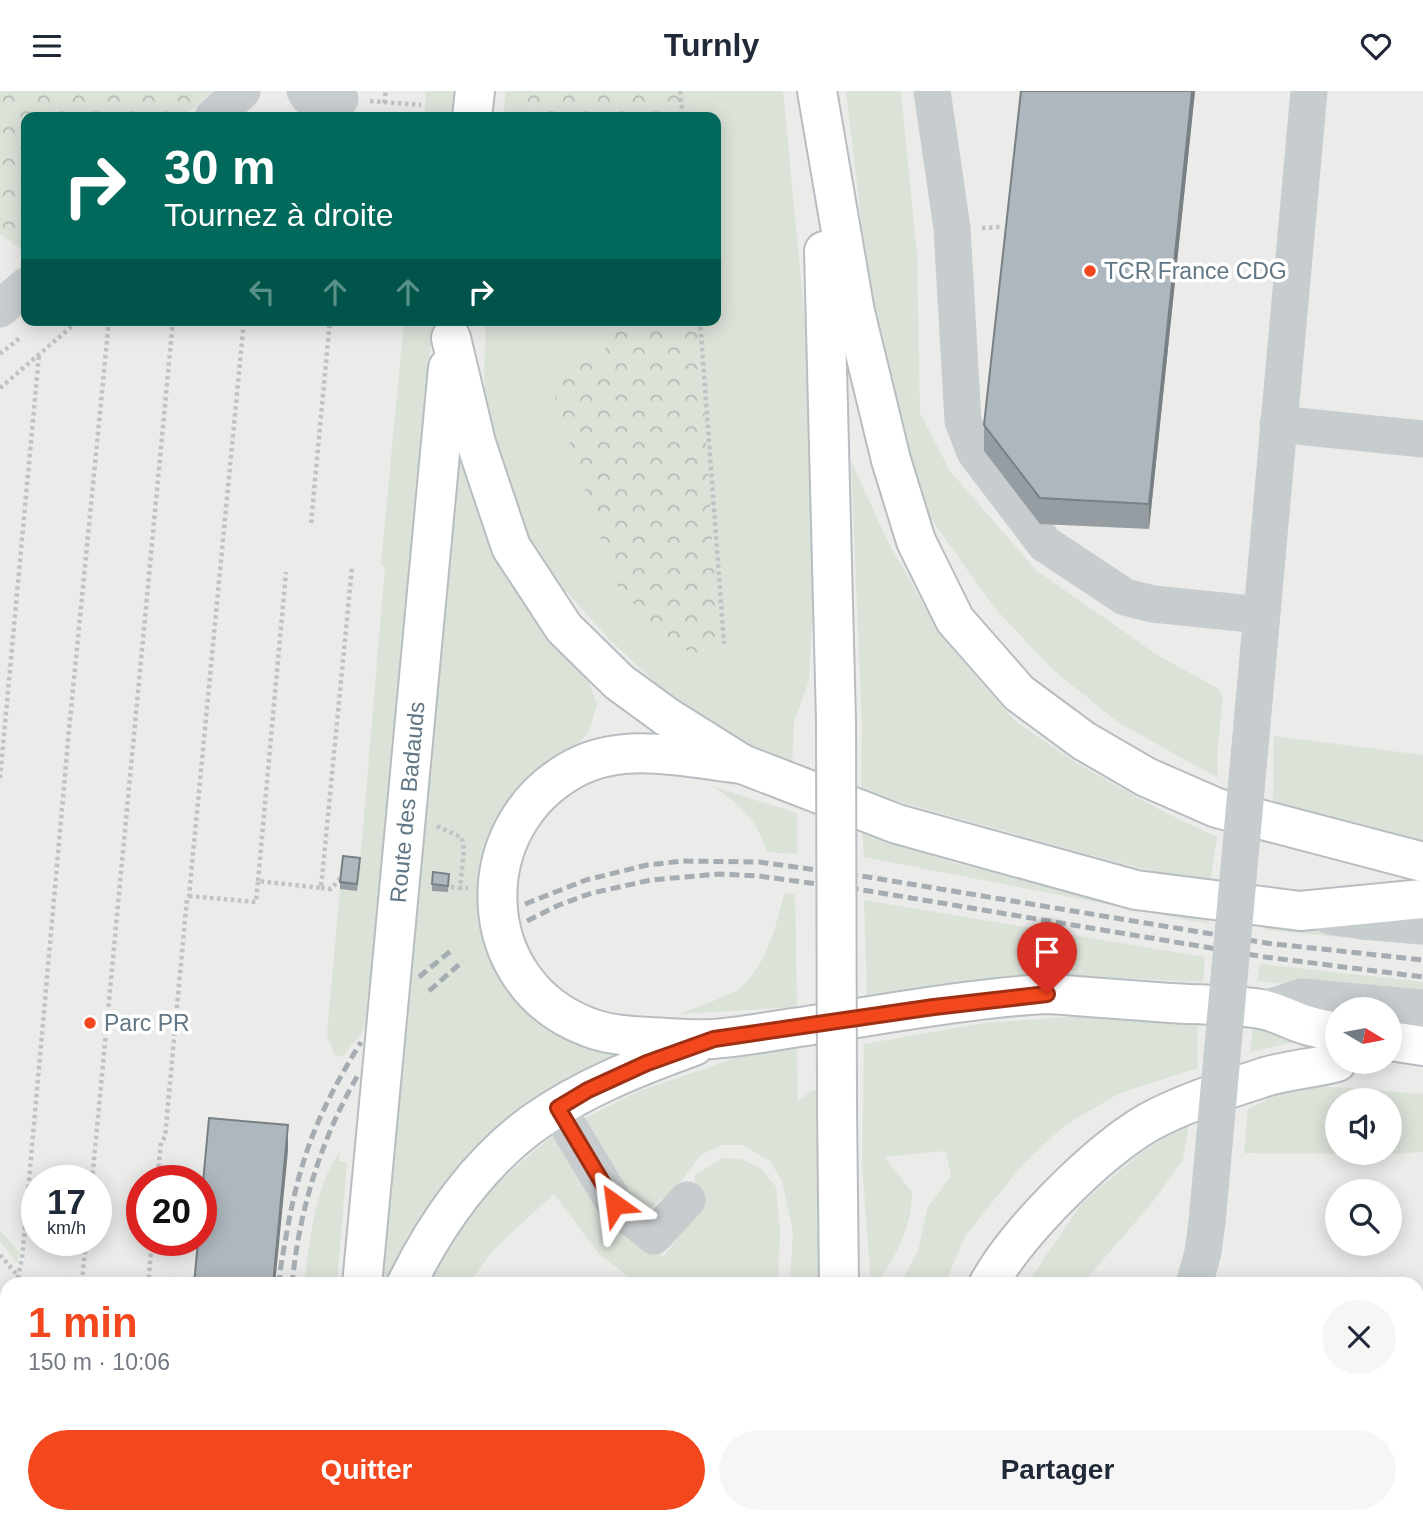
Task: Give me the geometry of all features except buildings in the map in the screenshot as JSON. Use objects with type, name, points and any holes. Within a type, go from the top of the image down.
[{"type":"main road","points":[[473,112],[475,91]]},
{"type":"main road","points":[[819,106],[836,721],[837,1107],[841,1277]]},
{"type":"main road","points":[[819,106],[855,312],[891,460],[916,541],[955,620],[1019,693],[1084,741],[1146,778],[1217,809],[1423,862]]},
{"type":"main road","points":[[452,329],[476,443],[511,547],[565,628],[619,682],[667,717],[742,764],[897,824],[1136,890],[1300,911],[1423,899]]},
{"type":"main road","name":"Route des Badauds","points":[[363,1277],[452,329]]},
{"type":"main road","points":[[742,764],[651,753],[612,755],[576,767],[547,785],[527,807],[501,857],[497,889],[499,923],[511,958],[526,982],[544,1002],[589,1028],[624,1036],[714,1039],[934,1007],[1047,994],[1264,1009],[1309,1026],[1325,1029]]},
{"type":"main road","points":[[410,1277],[417,1262],[455,1204],[487,1163],[535,1122],[588,1090],[647,1063],[714,1039]]},
{"type":"main road","points":[[994,1277],[1028,1230],[1064,1190],[1105,1154],[1149,1122],[1261,1078],[1325,1065]]},
{"type":"street","points":[[305,91],[308,96],[340,99]]},
{"type":"street","points":[[932,91],[952,228],[962,421],[975,452],[1045,544],[1125,597],[1153,604],[1261,615]]},
{"type":"street","points":[[1196,1277],[1207,1222],[1309,91]]},
{"type":"street","points":[[0,309],[21,290]]},
{"type":"street","points":[[1278,424],[1423,439]]},
{"type":"street","points":[[1300,911],[1362,921],[1423,926]]},
{"type":"street","points":[[1264,1009],[1302,997],[1409,1031]]},
{"type":"street","points":[[558,1108],[615,1204],[654,1236],[687,1200]]},
{"type":"path","points":[[384,103],[386,91]]},
{"type":"path","points":[[680,91],[682,112]]},
{"type":"path","points":[[340,99],[421,105]]},
{"type":"path","points":[[0,388],[72,326]]},
{"type":"path","points":[[18,1277],[22,1259],[108,326]]},
{"type":"path","points":[[94,1165],[172,326]]},
{"type":"path","points":[[159,1165],[161,1142],[165,1137],[187,898],[190,896],[243,326]]},
{"type":"path","points":[[311,523],[329,326]]},
{"type":"path","points":[[700,326],[724,644]]},
{"type":"path","points":[[0,778],[39,355]]},
{"type":"path","points":[[321,888],[352,567]]},
{"type":"path","points":[[190,896],[256,902],[286,572]]},
{"type":"path","points":[[437,826],[462,838]]},
{"type":"path","points":[[258,881],[331,889],[342,876]]},
{"type":"path","points":[[441,885],[460,888]]},
{"type":"path","points":[[0,1255],[18,1277]]},
{"type":"path","points":[[82,1277],[85,1256]]},
{"type":"path","points":[[149,1277],[151,1256]]},
{"type":"shaded area","points":[[0,91],[1423,91],[1423,1277],[0,1277]]},
{"type":"green space","points":[[0,91],[213,91],[189,112],[21,112],[21,249],[0,234]]},
{"type":"green space","points":[[426,91],[455,91],[453,112],[424,112]]},
{"type":"green space","points":[[506,91],[520,91],[534,112],[504,112]]},
{"type":"green space","points":[[520,91],[680,91],[682,112],[534,112]]},
{"type":"green space","points":[[671,91],[783,91],[805,322],[814,580],[809,681],[794,722],[792,770],[685,710],[610,640],[553,577],[517,523],[487,437],[484,376],[486,326],[615,326],[604,351],[549,378],[615,583],[688,326],[721,326],[721,112],[673,112]]},
{"type":"green space","points":[[846,91],[901,91],[917,255],[920,413],[950,471],[1036,570],[1157,655],[1219,689],[1223,697],[1217,755],[1218,778],[1119,723],[1051,668],[994,607],[926,512],[885,370],[871,302]]},
{"type":"green space","points":[[403,326],[432,326],[368,1021],[342,1057],[334,1054],[327,1035],[340,889],[357,891],[385,566],[381,565]]},
{"type":"green space","points":[[615,326],[699,326],[719,657],[674,648],[615,583],[549,378],[604,351]]},
{"type":"green space","points":[[460,422],[586,675],[597,704],[589,731],[571,751],[547,765],[508,809],[499,972],[526,1010],[579,1039],[634,1054],[514,1122],[395,1277],[379,1277]]},
{"type":"green space","points":[[851,461],[887,540],[942,637],[1015,721],[1078,764],[1162,811],[1217,837],[1210,884],[1094,856],[861,791],[862,727]]},
{"type":"green space","points":[[1274,736],[1423,755],[1423,842],[1382,834],[1273,801]]},
{"type":"green space","points":[[714,787],[797,813],[797,854],[767,852],[747,814]]},
{"type":"green space","points":[[862,830],[955,863],[1050,885],[1206,914],[1209,924],[864,857]]},
{"type":"green space","points":[[795,893],[797,1007],[679,1014],[740,988],[764,956],[784,894]]},
{"type":"green space","points":[[864,900],[1205,957],[1203,982],[1098,977],[908,989],[867,996]]},
{"type":"green space","points":[[1265,919],[1423,935],[1423,945],[1265,930]]},
{"type":"green space","points":[[1260,964],[1423,982],[1423,997],[1257,981]]},
{"type":"green space","points":[[1138,1012],[1197,1013],[1198,1068],[1120,1093],[1065,1125],[1023,1164],[965,1236],[948,1277],[904,1277],[918,1251],[927,1209],[951,1176],[946,1151],[884,1157],[912,1192],[911,1206],[906,1230],[897,1251],[881,1277],[870,1277],[862,1164],[864,1044],[984,1023]]},
{"type":"green space","points":[[1254,1023],[1308,1039],[1250,1052]]},
{"type":"green space","points":[[796,1037],[798,1102],[811,1091],[819,1089],[822,1277],[790,1277],[793,1232],[782,1181],[770,1161],[742,1145],[721,1145],[701,1155],[678,1185],[639,1218],[582,1120],[634,1093]]},
{"type":"green space","points":[[1320,1086],[1346,1088],[1325,1088],[1325,1154],[1244,1153],[1248,1109],[1276,1096]]},
{"type":"green space","points":[[1402,1092],[1423,1094],[1423,1152],[1402,1153]]},
{"type":"green space","points":[[1189,1123],[1183,1160],[1151,1204],[1088,1277],[1031,1277],[1082,1203],[1139,1154]]},
{"type":"green space","points":[[551,1137],[562,1138],[620,1223],[663,1257],[699,1211],[694,1176],[722,1158],[741,1159],[762,1169],[776,1187],[780,1230],[778,1277],[629,1277],[598,1253],[554,1194],[495,1248],[473,1277],[428,1277],[461,1227],[492,1187]]},
{"type":"green space","points":[[340,1151],[339,1161],[347,1162],[338,1277],[305,1277],[319,1198]]},
{"type":"green space","points":[[0,1230],[20,1253],[17,1263],[0,1241]]},
{"type":"railway","points":[[525,904],[586,880],[647,865],[683,861],[759,862],[868,877],[1266,943],[1423,960]]},
{"type":"railway","points":[[527,921],[592,893],[651,880],[719,874],[759,876],[869,891],[1265,957],[1423,977]]},
{"type":"railway","points":[[419,977],[453,949]]},
{"type":"railway","points":[[429,991],[463,961]]},
{"type":"railway","points":[[280,1277],[293,1203],[306,1155],[323,1111],[361,1042]]},
{"type":"railway","points":[[293,1277],[300,1230],[314,1176],[333,1124],[358,1075]]},
{"type":"place","name":"TCR France CDG","points":[[1090,271]]},
{"type":"place","name":"Parc PR","points":[[90,1023]]},
{"type":"route","points":[[615,1204],[558,1108],[588,1090],[647,1063],[714,1039],[934,1007],[1047,994]]}]
